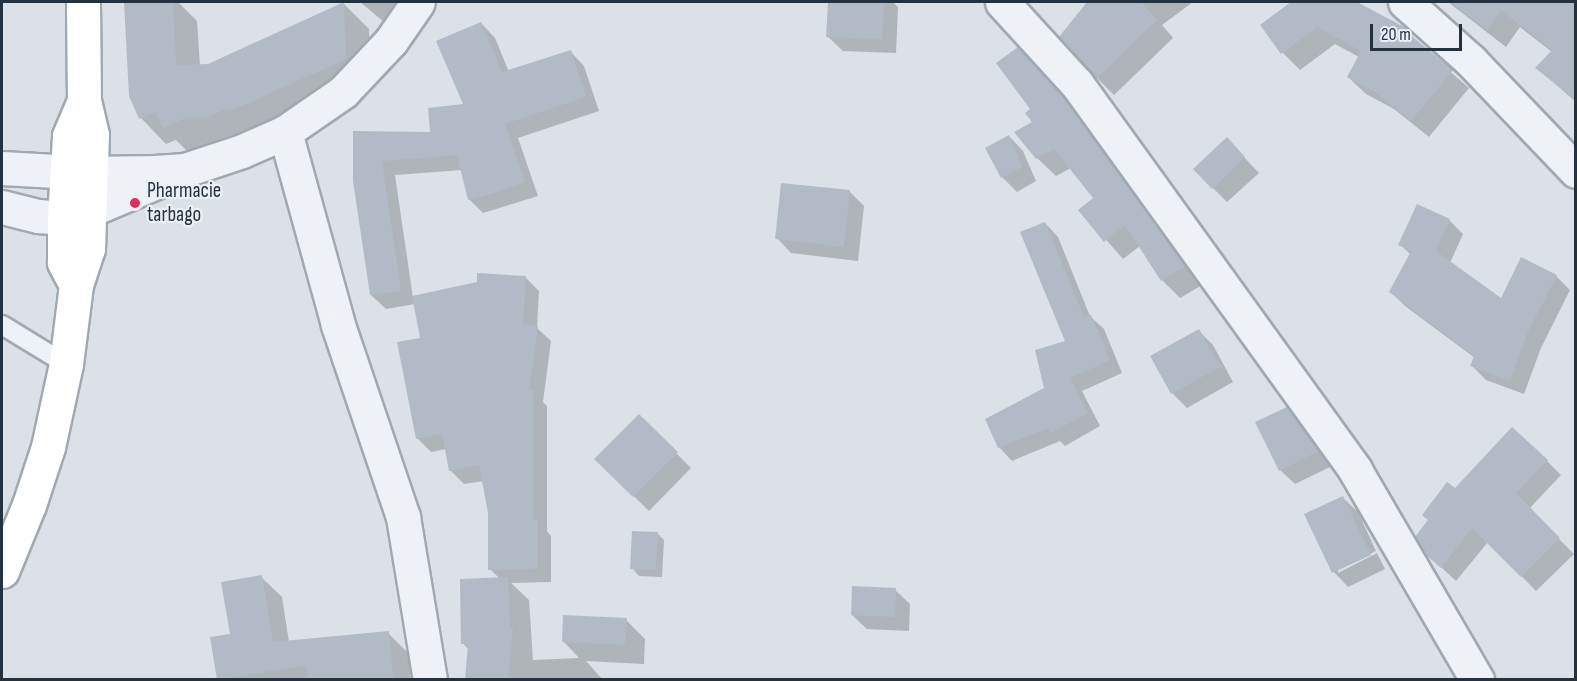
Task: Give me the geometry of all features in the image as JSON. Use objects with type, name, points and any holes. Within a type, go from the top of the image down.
[{"type":"main road","points":[[2,571],[29,505],[48,447],[66,364],[76,285],[64,262],[76,214],[79,173],[70,130],[84,100],[83,2]]},
{"type":"street","points":[[2,207],[39,216],[76,214],[185,170],[230,156],[285,132],[343,92],[391,41],[418,2]]},
{"type":"street","points":[[1002,2],[1077,84],[1355,470],[1477,680]]},
{"type":"street","points":[[1405,2],[1471,61],[1575,171]]},
{"type":"street","points":[[285,132],[338,325],[403,517],[430,680]]},
{"type":"street","points":[[2,168],[79,173],[185,170]]},
{"type":"lane","points":[[2,325],[66,364]]},
{"type":"building","points":[[124,2],[173,2],[176,65],[208,64],[344,2],[346,59],[235,109],[224,110],[207,117],[185,118],[163,128],[155,112],[139,119],[129,96]]},
{"type":"building","points":[[828,2],[884,2],[882,39],[826,37]]},
{"type":"building","points":[[1087,2],[1141,2],[1157,20],[1096,79],[1059,37]]},
{"type":"building","points":[[1291,2],[1357,2],[1406,28],[1414,38],[1453,70],[1411,121],[1375,92],[1347,77],[1361,51],[1317,27],[1281,54],[1260,25]]},
{"type":"building","points":[[1451,2],[1575,2],[1575,99],[1535,68],[1552,50],[1501,10],[1487,30]]},
{"type":"building","points":[[481,22],[502,72],[571,50],[586,97],[505,124],[525,182],[494,193],[468,200],[457,155],[382,161],[401,291],[370,295],[353,181],[353,131],[430,132],[428,108],[463,104],[436,41]]},
{"type":"building","points":[[1018,47],[1062,96],[1185,266],[1161,281],[1125,225],[1104,242],[1078,210],[1093,198],[1054,149],[1036,159],[1014,132],[1032,122],[1025,113],[1030,109],[996,63]]},
{"type":"building","points":[[1009,135],[1022,167],[1001,178],[985,148]]},
{"type":"building","points":[[1227,137],[1245,157],[1212,189],[1193,169]]},
{"type":"building","points":[[781,183],[850,190],[844,247],[775,239]]},
{"type":"building","points":[[1417,204],[1450,219],[1436,251],[1501,298],[1521,257],[1557,275],[1527,334],[1510,381],[1470,366],[1474,356],[1389,292],[1411,251],[1398,245]]},
{"type":"building","points":[[1045,222],[1084,317],[1091,315],[1110,360],[1070,378],[1088,413],[1051,433],[1048,428],[998,448],[985,419],[1044,388],[1035,350],[1065,341],[1020,232]]},
{"type":"building","points":[[477,273],[526,276],[523,324],[538,326],[529,390],[533,390],[533,520],[538,520],[538,569],[488,570],[488,513],[479,465],[449,471],[442,434],[416,439],[397,342],[420,338],[412,296],[477,282]]},
{"type":"building","points":[[1199,329],[1220,367],[1171,394],[1150,356]]},
{"type":"building","points":[[1287,407],[1318,451],[1279,471],[1255,422]]},
{"type":"building","points":[[639,414],[678,452],[633,497],[594,459]]},
{"type":"building","points":[[1512,427],[1548,460],[1516,493],[1560,538],[1521,577],[1472,528],[1441,568],[1427,556],[1415,537],[1428,520],[1422,515],[1447,482],[1455,488]]},
{"type":"building","points":[[1343,496],[1371,555],[1332,573],[1304,514]]},
{"type":"building","points":[[632,531],[658,532],[656,570],[630,569]]},
{"type":"building","points":[[262,575],[273,642],[389,631],[393,680],[308,680],[307,665],[217,680],[210,637],[230,634],[221,582]]},
{"type":"building","points":[[508,577],[510,628],[513,628],[508,680],[465,680],[468,644],[461,644],[460,579]]},
{"type":"building","points":[[852,586],[896,588],[895,617],[851,615]]},
{"type":"building","points":[[563,615],[627,618],[625,645],[562,642]]},
{"type":"place","name":"Pharmacie tarbago","points":[[135,203]]}]
